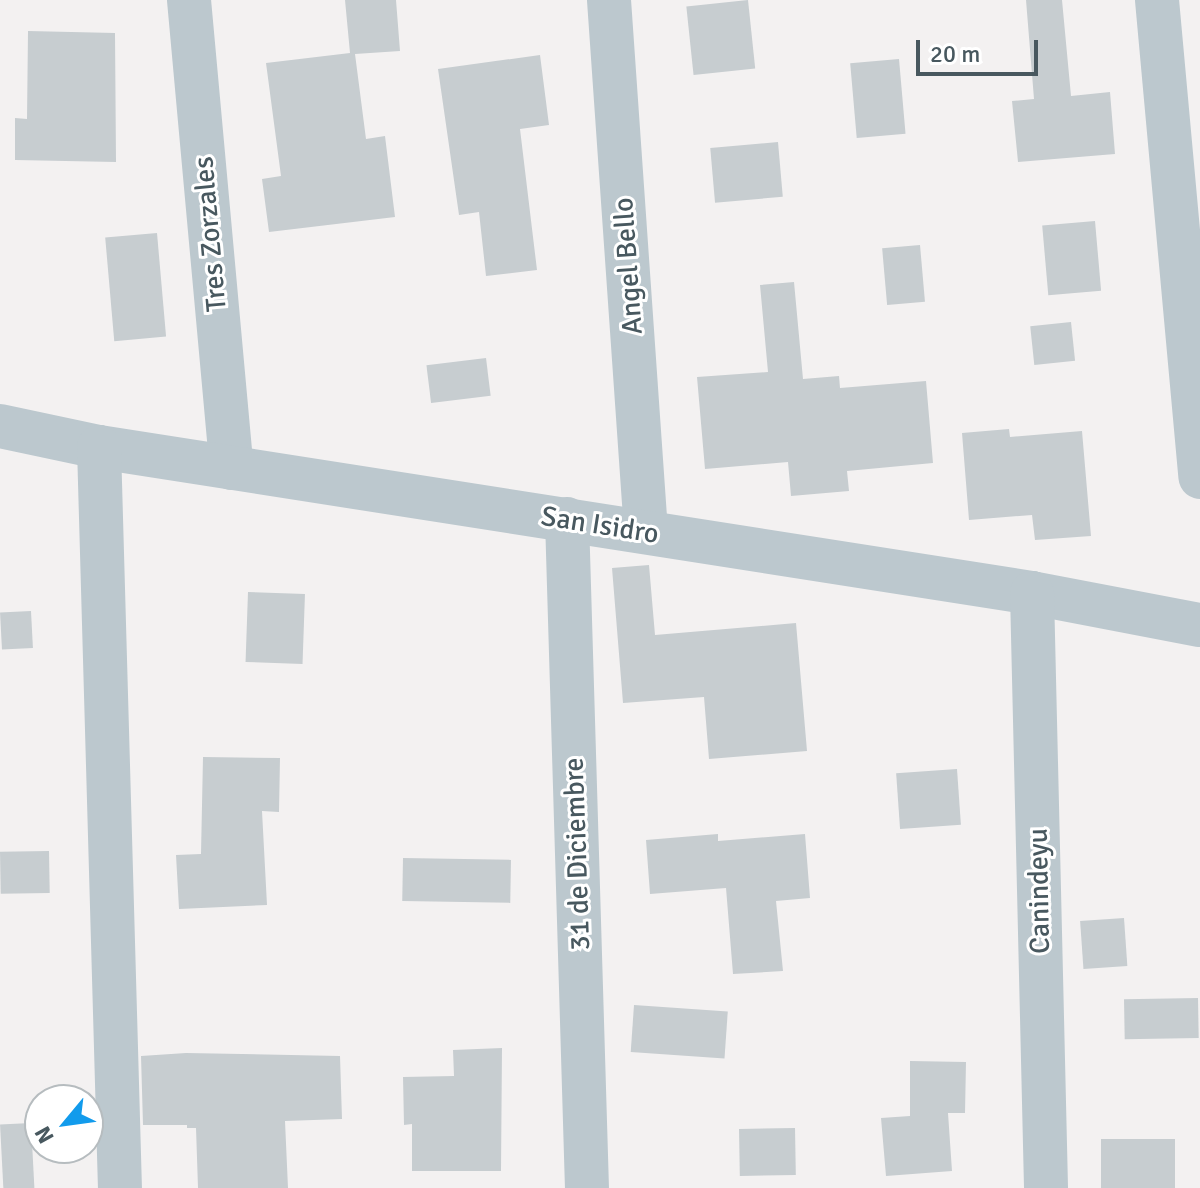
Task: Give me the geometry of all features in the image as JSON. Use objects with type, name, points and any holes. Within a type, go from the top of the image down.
[{"type":"street","name":"Tres Zorzales","points":[[189,0],[232,468]]},
{"type":"street","name":"Angel Bello","points":[[609,0],[646,532]]},
{"type":"street","points":[[1157,0],[1200,477]]},
{"type":"street","name":"San Isidro","points":[[0,426],[99,447],[1032,593],[1200,625]]},
{"type":"street","points":[[99,447],[120,1188]]},
{"type":"street","name":"31 de Diciembre","points":[[567,519],[587,1188]]},
{"type":"street","name":"Canindeyu","points":[[1032,593],[1046,1188]]},
{"type":"building","points":[[345,0],[396,0],[400,51],[355,54],[366,139],[385,136],[395,217],[269,232],[262,179],[281,176],[266,63],[350,53]]},
{"type":"building","points":[[748,0],[755,69],[694,75],[686,6]]},
{"type":"building","points":[[1026,0],[1062,0],[1071,96],[1110,92],[1115,154],[1018,162],[1012,101],[1034,99]]},
{"type":"building","points":[[28,31],[115,33],[116,162],[15,160],[15,118],[27,119]]},
{"type":"building","points":[[540,55],[549,125],[520,129],[537,270],[486,276],[479,212],[459,215],[438,69]]},
{"type":"building","points":[[899,59],[906,134],[857,138],[850,63]]},
{"type":"building","points":[[778,142],[783,197],[715,203],[710,148]]},
{"type":"building","points":[[1095,221],[1101,291],[1048,295],[1042,226]]},
{"type":"building","points":[[157,233],[166,337],[114,341],[105,238]]},
{"type":"building","points":[[920,245],[925,302],[887,305],[882,248]]},
{"type":"building","points":[[794,282],[803,379],[839,376],[840,388],[926,381],[933,463],[847,471],[849,491],[791,496],[788,462],[705,469],[697,377],[768,372],[760,285]]},
{"type":"building","points":[[1071,322],[1075,361],[1034,365],[1030,326]]},
{"type":"building","points":[[486,358],[491,396],[431,403],[426,365]]},
{"type":"building","points":[[1009,429],[1010,437],[1082,431],[1091,536],[1035,540],[1032,515],[969,520],[962,433]]},
{"type":"building","points":[[649,565],[655,635],[796,623],[807,751],[709,759],[704,697],[623,703],[612,568]]},
{"type":"building","points":[[248,592],[305,594],[303,664],[246,662]]},
{"type":"building","points":[[31,611],[33,648],[2,650],[0,613]]},
{"type":"building","points":[[203,757],[280,758],[279,812],[262,811],[267,905],[179,909],[176,855],[201,854]]},
{"type":"building","points":[[957,769],[961,825],[900,829],[896,773]]},
{"type":"building","points":[[718,834],[718,841],[805,834],[810,898],[776,901],[783,971],[733,974],[726,888],[650,894],[646,840]]},
{"type":"building","points":[[49,851],[50,893],[1,894],[0,852]]},
{"type":"building","points":[[403,858],[511,860],[510,903],[402,901]]},
{"type":"building","points":[[1124,918],[1127,966],[1083,969],[1080,921]]},
{"type":"building","points":[[1198,998],[1199,1038],[1125,1039],[1124,999]]},
{"type":"building","points":[[634,1005],[728,1012],[724,1058],[631,1052]]},
{"type":"building","points":[[502,1048],[501,1171],[412,1171],[412,1124],[404,1125],[403,1077],[454,1076],[453,1050]]},
{"type":"building","points":[[186,1053],[340,1056],[342,1119],[285,1121],[288,1188],[198,1188],[196,1128],[187,1128],[187,1125],[143,1125],[141,1056]]},
{"type":"building","points":[[910,1061],[966,1062],[965,1113],[948,1113],[952,1171],[886,1176],[881,1118],[910,1116]]},
{"type":"building","points":[[24,1123],[24,1164],[33,1164],[34,1188],[3,1188],[0,1125]]},
{"type":"building","points":[[795,1128],[796,1175],[740,1176],[739,1129]]},
{"type":"building","points":[[1101,1139],[1175,1139],[1175,1188],[1101,1188]]}]
